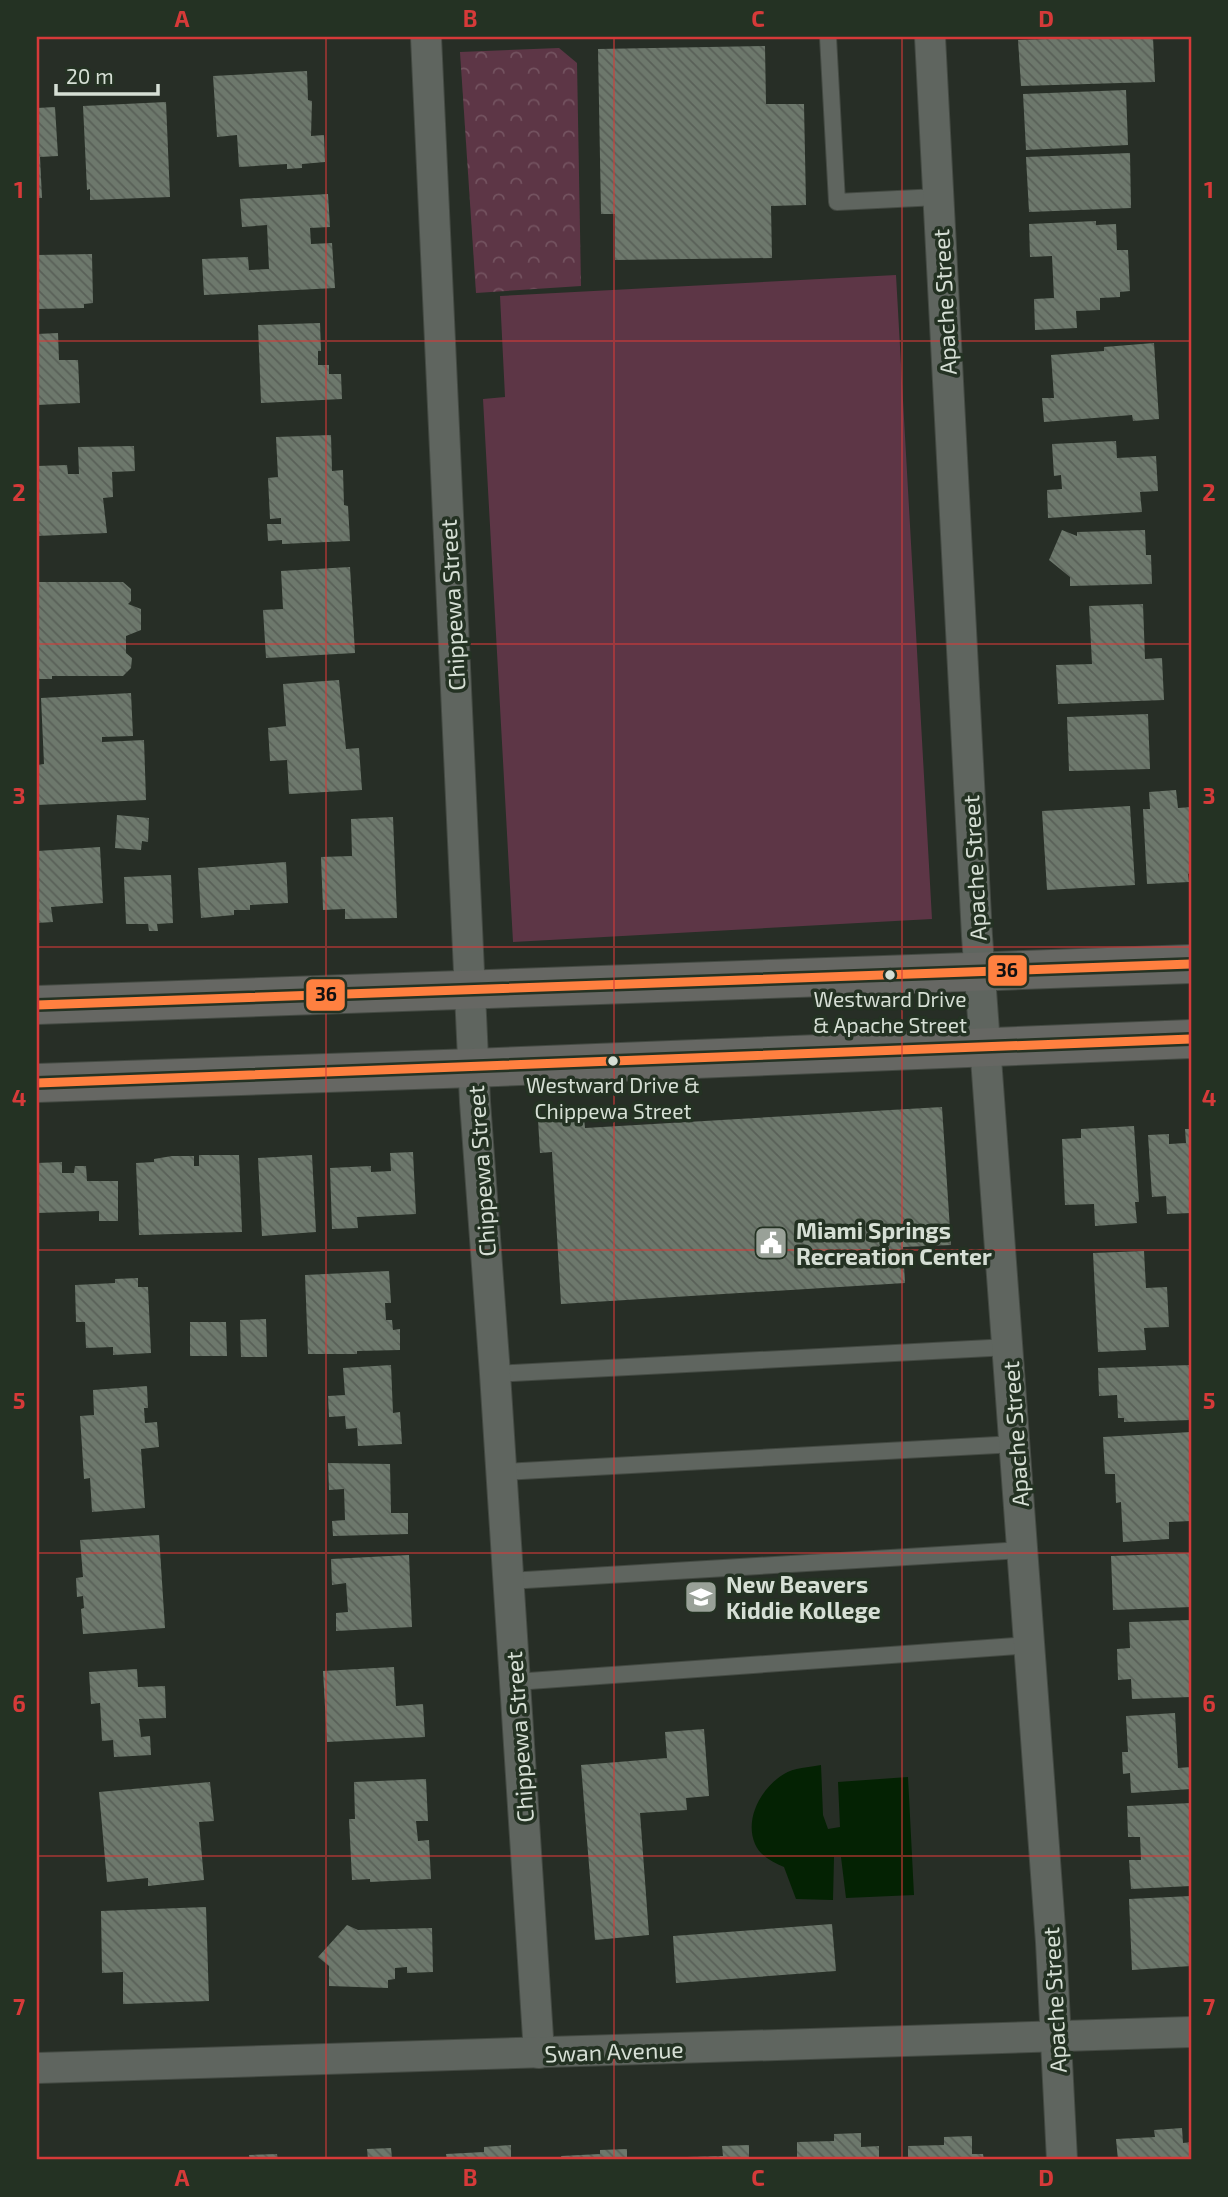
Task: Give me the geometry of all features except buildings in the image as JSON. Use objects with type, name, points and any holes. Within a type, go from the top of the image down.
[{"type":"street","name":"Chippewa Street","points":[[426,37],[469,989],[539,2053]]},
{"type":"street","name":"Apache Street","points":[[930,37],[979,971],[1016,1444],[1057,2038],[1062,2160]]},
{"type":"street","points":[[37,1005],[1191,964]]},
{"type":"street","points":[[37,1083],[1191,1040]]},
{"type":"street","name":"Swan Avenue","points":[[37,2068],[1191,2032]]},
{"type":"lane","points":[[828,37],[837,202],[938,197]]},
{"type":"lane","points":[[495,1374],[1009,1347]]},
{"type":"lane","points":[[502,1472],[1016,1444]]},
{"type":"lane","points":[[509,1581],[1023,1550]]},
{"type":"lane","points":[[515,1682],[1030,1645]]},
{"type":"green space","points":[[559,48],[577,63],[581,286],[476,293],[460,52]]},
{"type":"green space","points":[[896,275],[932,919],[513,942],[483,399],[505,397],[500,296]]},
{"type":"shaded area","points":[[821,1765],[823,1815],[828,1829],[840,1827],[838,1782],[908,1777],[914,1895],[846,1898],[841,1857],[834,1857],[833,1900],[796,1899],[784,1867],[767,1858],[757,1848],[752,1824],[762,1795],[788,1772]]},
{"type":"transit line","name":"36","points":[[37,1005],[1191,964]]},
{"type":"transit line","name":"36","points":[[37,1083],[1191,1039]]},
{"type":"place","name":"Westward Drive & Apache Street","points":[[890,975]]},
{"type":"place","name":"Westward Drive & Chippewa Street","points":[[613,1061]]},
{"type":"place","name":"Miami Springs Recreation Center","points":[[771,1243]]},
{"type":"place","name":"New Beavers Kiddie Kollege","points":[[701,1597]]}]
